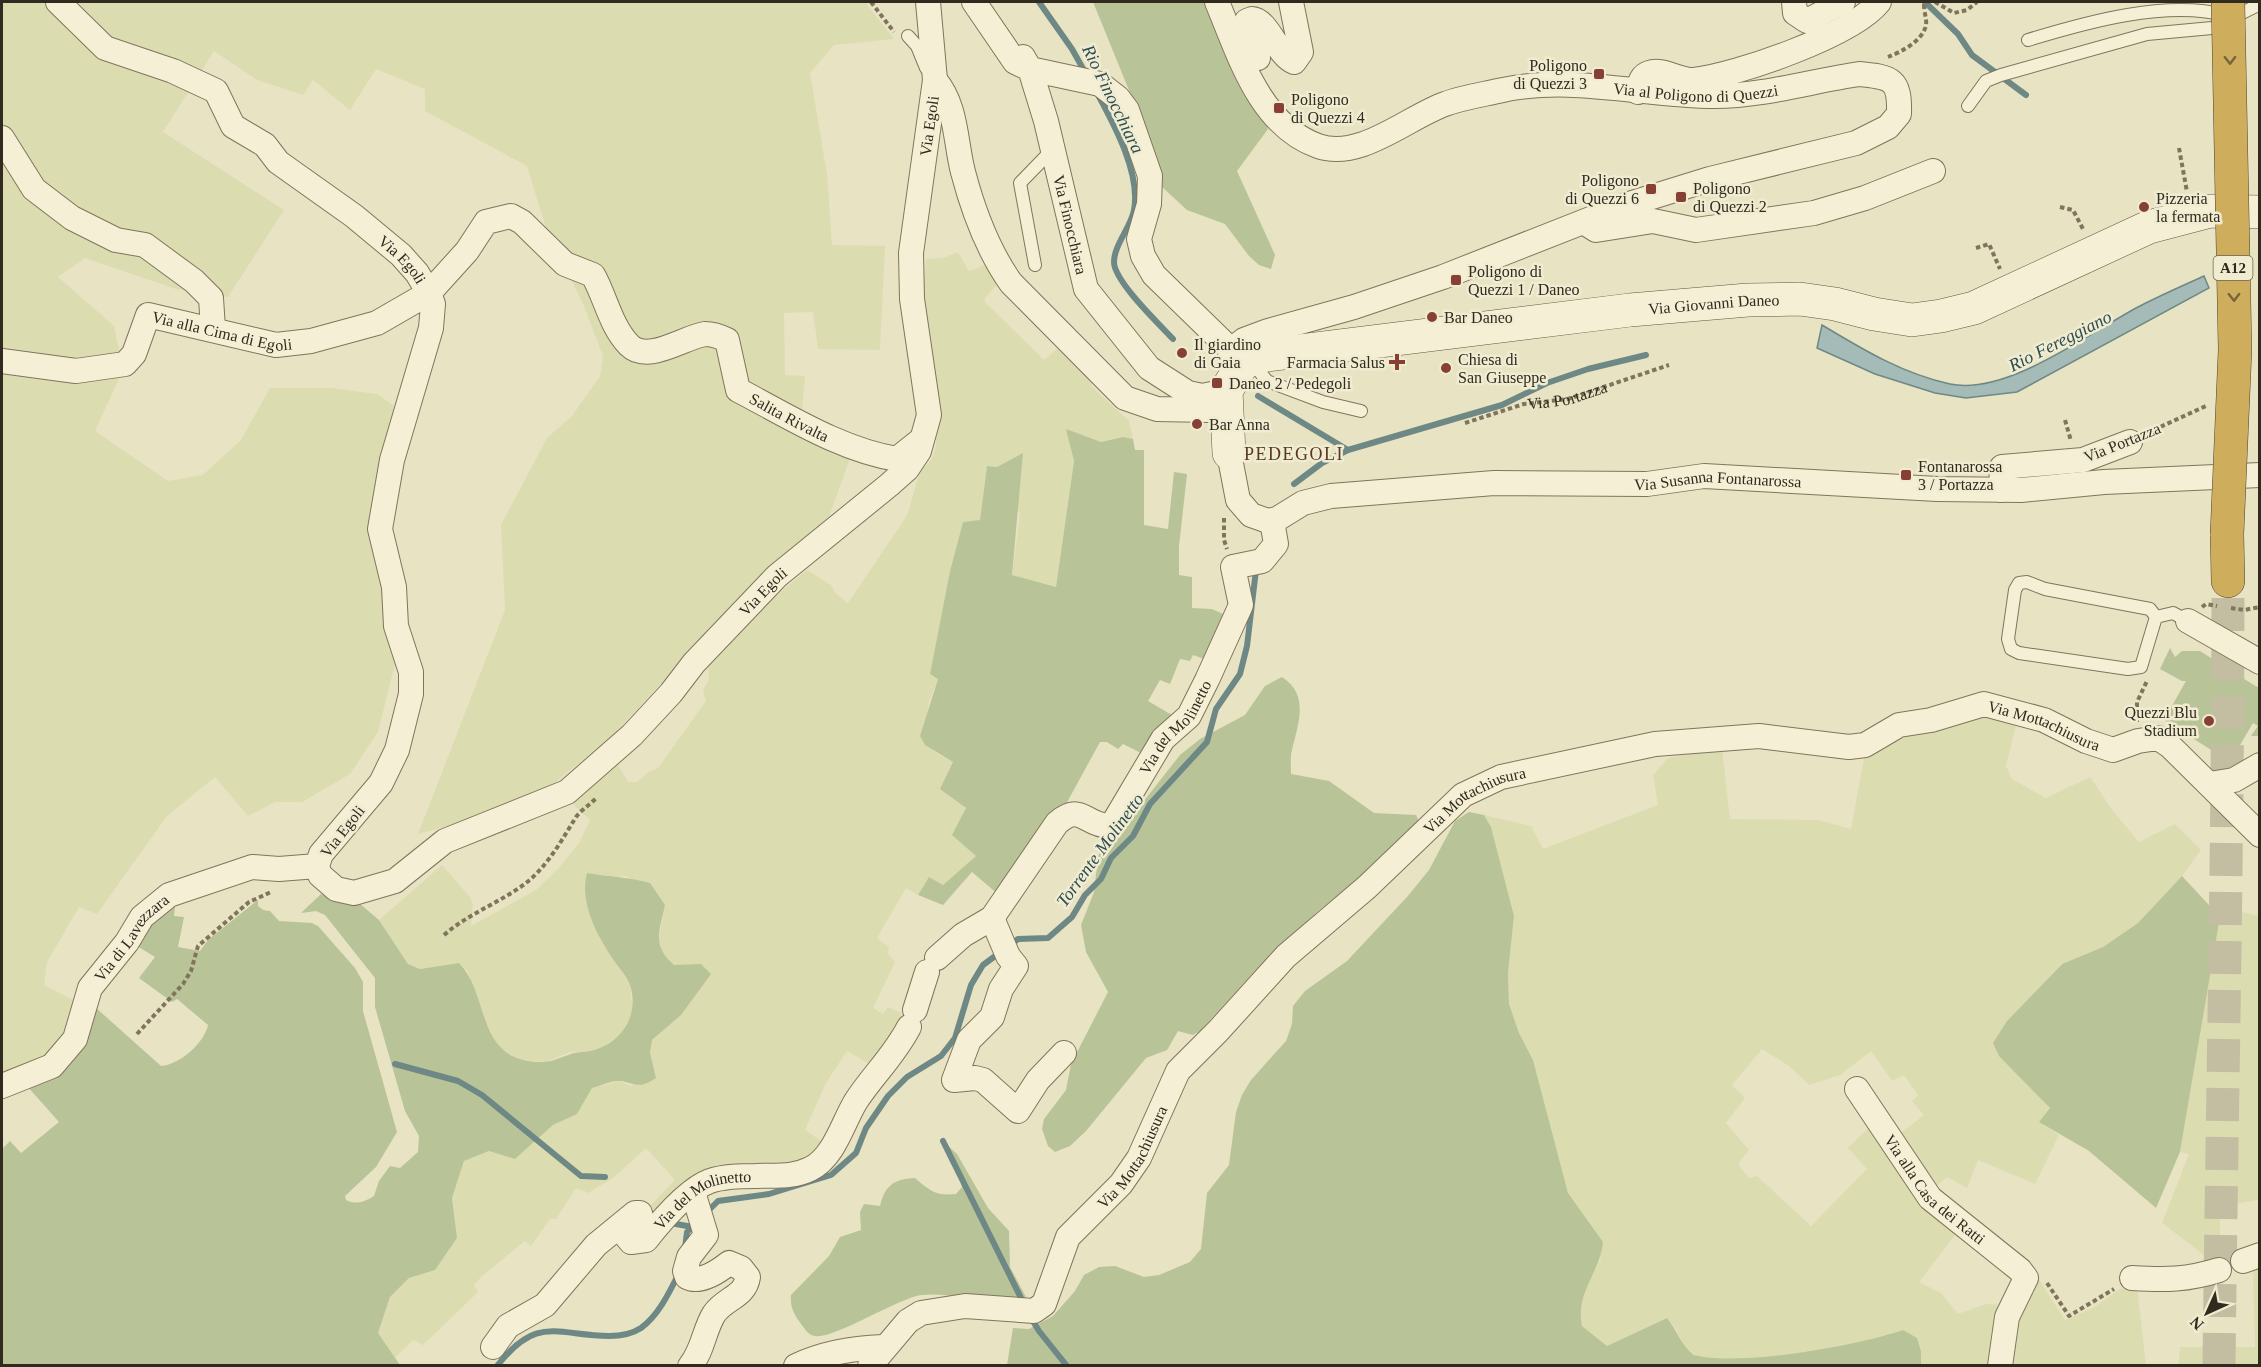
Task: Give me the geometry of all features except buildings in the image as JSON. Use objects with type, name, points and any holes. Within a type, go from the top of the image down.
[{"type":"highway","name":"A12","points":[[2228,581],[2227,534],[2235,350],[2230,10]]},
{"type":"street","name":"Via Egoli","points":[[58,2],[105,48],[173,71],[216,92],[234,126],[265,145],[278,162],[354,216],[401,255],[417,273],[433,304],[431,328],[392,460],[380,529],[394,587],[396,626],[411,672],[411,694],[397,750],[381,783],[321,854],[317,867],[326,882],[336,889],[354,892],[395,881],[445,841],[567,792],[632,735],[672,693],[694,663],[777,576],[907,469],[925,436],[929,415],[912,299],[911,253],[935,84],[928,2]]},
{"type":"street","points":[[974,2],[1016,62],[1037,70],[1100,84],[1110,90],[1127,110],[1150,176],[1149,204],[1139,239],[1147,265],[1215,337],[1242,358],[1226,391],[1229,453],[1235,490],[1242,506],[1257,518],[1272,521]]},
{"type":"street","name":"Via Finocchiara","points":[[990,2],[1017,46],[1037,70],[1086,289],[1133,352],[1149,368],[1188,393]]},
{"type":"street","name":"Via al Poligono di Quezzi","points":[[1217,2],[1263,103],[1287,129],[1303,140],[1321,147],[1347,147],[1371,142],[1445,104],[1518,87],[1578,83],[1638,92],[1717,96],[1859,74],[1881,76],[1893,82],[1899,91],[1899,114],[1888,127],[1856,143],[1710,178],[1626,205],[1443,277],[1354,307],[1268,330],[1244,340],[1242,358]]},
{"type":"street","points":[[1263,103],[1272,92],[1246,28],[1247,21],[1258,19],[1286,59],[1294,62],[1301,52],[1291,2]]},
{"type":"street","points":[[1794,2],[1795,14],[1807,21],[1844,2]]},
{"type":"street","points":[[1638,92],[1642,78],[1648,73],[1655,72],[1690,80],[1710,78],[1811,45],[1842,31],[1867,15],[1879,2]]},
{"type":"street","name":"Via Egoli","points":[[935,84],[950,102],[969,193],[999,266],[1011,283],[1125,398],[1157,410],[1209,410],[1209,407],[1188,393]]},
{"type":"street","points":[[2,138],[34,189],[72,218],[116,240],[145,245],[194,281],[211,298],[213,329]]},
{"type":"street","points":[[1583,222],[1596,230],[1653,221],[1677,228],[1707,229],[1814,213],[1865,198],[1933,171]]},
{"type":"street","name":"Via Giovanni Daneo","points":[[1242,358],[1463,329],[1630,310],[1748,300],[1800,299],[1912,320],[1974,308],[2149,227],[2210,211],[2259,212]]},
{"type":"street","name":"Salita Rivalta","points":[[429,293],[467,251],[486,222],[511,216],[522,222],[565,264],[593,275],[607,311],[631,347],[647,352],[705,334],[720,337],[727,340],[738,390],[794,421],[877,455],[897,459],[925,436]]},
{"type":"street","name":"Via alla Cima di Egoli","points":[[2,361],[76,371],[125,364],[134,354],[148,315],[276,345],[311,341],[377,323],[429,293]]},
{"type":"street","points":[[1188,393],[1202,396],[1226,391]]},
{"type":"street","name":"Via Portazza","points":[[2001,490],[2002,467],[2083,460],[2130,442]]},
{"type":"street","name":"Via Susanna Fontanarossa","points":[[1272,521],[1303,503],[1331,496],[1494,483],[1647,484],[1704,476],[1937,489],[2001,490],[2259,475]]},
{"type":"street","name":"Via del Molinetto","points":[[493,1347],[508,1326],[545,1305],[596,1245],[635,1213],[640,1214],[641,1218],[626,1236],[631,1242],[646,1240],[663,1219],[693,1192],[710,1181],[758,1176],[786,1176],[812,1169],[834,1144],[856,1101],[897,1051],[932,965],[963,935],[1000,936],[1057,823],[1073,813],[1099,825],[1109,826],[1115,820],[1163,739],[1189,716],[1241,605],[1233,567],[1262,561],[1276,543],[1272,521]]},
{"type":"street","points":[[2188,621],[2259,662]]},
{"type":"street","name":"Via Mottachiusura","points":[[796,1365],[810,1359],[862,1348],[876,1356],[908,1321],[921,1313],[965,1306],[1034,1311],[1044,1304],[1068,1237],[1121,1184],[1139,1158],[1178,1071],[1286,956],[1367,887],[1463,795],[1501,777],[1655,744],[1759,736],[1849,747],[1865,745],[1899,725],[1931,720],[1984,704],[2000,706],[2044,720],[2086,741],[2113,750],[2138,741],[2158,738]]},
{"type":"street","points":[[2158,738],[2170,746],[2259,835]]},
{"type":"street","points":[[2209,784],[2234,780],[2259,765]]},
{"type":"street","name":"Via di Lavezzara","points":[[2,1086],[52,1066],[75,1039],[90,988],[127,942],[142,916],[169,895],[252,867],[279,869],[317,867]]},
{"type":"street","points":[[1000,936],[1016,966],[1001,989],[992,1017],[969,1040],[954,1080],[975,1078],[983,1080],[1018,1111],[1038,1080],[1064,1053]]},
{"type":"street","name":"Via alla Casa dei Ratti","points":[[1857,1089],[1930,1198],[2020,1270],[2025,1278]]},
{"type":"street","points":[[690,1365],[697,1358],[714,1316],[723,1304],[742,1293],[748,1277],[741,1268],[729,1263],[713,1274],[697,1279],[687,1277],[684,1271],[689,1257],[706,1235],[693,1192]]},
{"type":"street","points":[[2132,1278],[2193,1279],[2219,1270]]},
{"type":"street","points":[[2000,1365],[2007,1317],[2025,1278]]},
{"type":"lane","points":[[2028,40],[2112,14],[2169,4],[2230,10],[2259,4]]},
{"type":"lane","points":[[1968,106],[1986,81],[2001,75],[2146,34],[2212,28],[2230,10]]},
{"type":"lane","points":[[908,36],[917,46],[935,84]]},
{"type":"lane","points":[[1035,265],[1020,183],[1053,149]]},
{"type":"lane","points":[[1242,358],[1267,381],[1323,402],[1361,411]]},
{"type":"lane","points":[[2027,582],[2045,590],[2140,605],[2150,609],[2156,617],[2140,667],[2128,669],[2019,653],[2011,649],[2008,639],[2015,590],[2019,584],[2027,582]]},
{"type":"lane","points":[[2156,617],[2173,613],[2188,621]]},
{"type":"path","points":[[1935,2],[1954,13],[1967,10],[1977,2]]},
{"type":"path","points":[[2179,148],[2188,200],[2210,211]]},
{"type":"path","points":[[2060,207],[2073,210],[2096,253]]},
{"type":"path","points":[[1976,248],[1989,244],[2010,292]]},
{"type":"path","name":"Via Portazza","points":[[1465,423],[1524,404],[1568,399],[1669,365]]},
{"type":"path","name":"Via Portazza","points":[[2130,442],[2204,405],[2215,405]]},
{"type":"path","points":[[2151,673],[2137,702],[2135,715],[2138,724],[2158,738]]},
{"type":"path","points":[[444,935],[460,921],[519,888],[534,876],[568,834],[577,816],[599,793]]},
{"type":"path","points":[[137,1034],[183,984],[191,971],[198,946],[249,902],[280,889]]},
{"type":"path","points":[[2025,1278],[2039,1271],[2069,1316],[2132,1278]]},
{"type":"green space","points":[[2,2],[865,2],[894,39],[834,45],[810,73],[827,174],[832,245],[885,246],[880,350],[818,349],[813,312],[784,313],[785,375],[805,376],[801,425],[853,450],[829,517],[767,570],[615,733],[546,790],[472,819],[418,834],[505,610],[501,525],[547,438],[572,416],[600,376],[603,356],[583,304],[545,225],[527,166],[425,111],[425,89],[376,69],[350,110],[313,80],[303,95],[257,80],[214,51],[163,132],[284,210],[228,297],[176,289],[85,258],[58,277],[114,326],[123,370],[95,431],[168,481],[203,475],[241,440],[270,388],[331,388],[377,394],[400,410],[383,463],[388,624],[395,664],[378,732],[350,774],[302,802],[275,802],[248,816],[215,777],[167,816],[97,914],[79,907],[47,962],[44,985],[79,1003],[53,1058],[2,1080]]},
{"type":"green space","points":[[1093,2],[1203,2],[1235,73],[1264,114],[1268,129],[1237,171],[1275,255],[1271,269],[1259,265],[1249,256],[1225,224],[1187,210],[1160,185],[1146,132]]},
{"type":"green space","points":[[958,252],[969,271],[994,262],[1003,278],[984,299],[986,303],[1044,360],[1064,343],[1098,376],[1091,386],[1129,421],[1133,439],[1123,437],[1101,442],[1067,430],[1074,461],[1056,587],[1012,575],[1020,514],[997,467],[987,466],[980,521],[963,522],[950,571],[930,674],[938,679],[928,705],[933,751],[953,762],[976,856],[943,885],[929,877],[918,895],[906,888],[877,938],[889,947],[888,954],[895,962],[873,1008],[883,1014],[888,1007],[902,1013],[890,1034],[896,1037],[875,1067],[847,1051],[826,1083],[805,1130],[827,1145],[813,1155],[790,1164],[758,1167],[641,1224],[650,1206],[675,1180],[646,1148],[613,1178],[588,1193],[576,1188],[556,1219],[550,1219],[531,1246],[525,1241],[482,1276],[474,1285],[478,1292],[423,1345],[413,1340],[395,1358],[378,1333],[390,1297],[409,1278],[435,1270],[457,1238],[452,1198],[464,1161],[489,1151],[515,1159],[553,1125],[577,1114],[592,1088],[619,1081],[631,1086],[650,1053],[652,1040],[681,1015],[701,965],[673,965],[664,956],[658,944],[665,905],[626,876],[613,878],[587,873],[600,939],[630,984],[633,1012],[620,1036],[596,1051],[570,1052],[546,1062],[519,1060],[498,1046],[480,1011],[468,972],[459,963],[420,969],[408,964],[379,920],[442,865],[470,897],[473,904],[471,926],[536,890],[557,870],[579,843],[590,820],[573,804],[618,765],[628,782],[637,782],[648,772],[658,768],[706,701],[703,690],[709,680],[708,666],[728,641],[765,605],[807,570],[831,585],[836,594],[848,603],[908,513],[919,474],[932,459],[936,447],[937,423],[923,299],[926,259],[943,258]]},
{"type":"green space","points":[[1066,429],[1101,442],[1123,437],[1133,439],[1135,450],[1144,450],[1144,525],[1168,529],[1174,472],[1187,474],[1179,546],[1179,575],[1192,577],[1192,608],[1212,609],[1223,614],[1207,660],[1193,655],[1190,661],[1180,659],[1170,684],[1160,680],[1148,701],[1177,718],[1143,754],[1123,744],[1118,749],[1107,742],[1100,742],[1065,806],[999,895],[972,872],[943,905],[918,895],[929,877],[943,885],[976,856],[952,835],[966,808],[940,789],[953,762],[925,745],[920,736],[938,679],[930,674],[950,571],[963,522],[980,520],[987,466],[997,467],[1023,453],[1012,575],[1056,587],[1074,461]]},
{"type":"green space","points":[[2170,648],[2175,657],[2182,651],[2200,651],[2257,687],[2259,685],[2259,736],[2251,736],[2258,726],[2253,723],[2230,762],[2164,720],[2186,681],[2160,669]]},
{"type":"green space","points":[[1282,677],[1291,684],[1296,692],[1300,710],[1291,756],[1291,774],[1329,781],[1374,813],[1416,815],[1419,821],[1395,849],[1318,911],[1254,972],[1200,1031],[1193,1035],[1178,1031],[1167,1050],[1146,1058],[1086,1131],[1070,1146],[1055,1152],[1048,1146],[1042,1129],[1044,1119],[1066,1090],[1071,1064],[1108,992],[1086,952],[1081,925],[1094,892],[1098,857],[1104,840],[1116,826],[1136,811],[1180,755],[1200,739],[1245,715],[1265,686]]},
{"type":"green space","points":[[1991,713],[2017,721],[2006,766],[2012,779],[2046,798],[2090,777],[2113,811],[2139,842],[2175,824],[2201,850],[2182,876],[2138,923],[2103,947],[2061,964],[2007,1021],[2030,1086],[2050,1108],[2040,1122],[2059,1135],[2035,1184],[1978,1160],[1967,1188],[1947,1177],[1932,1190],[1898,1135],[1924,1115],[1912,1101],[1918,1095],[1904,1075],[1892,1081],[1871,1051],[1840,1075],[1809,1085],[1789,1066],[1762,1049],[1732,1085],[1745,1098],[1726,1123],[1749,1150],[1738,1164],[1749,1178],[1757,1176],[1811,1226],[1867,1169],[1848,1148],[1871,1125],[1959,1230],[1919,1282],[1941,1293],[1958,1314],[1986,1304],[2006,1305],[2027,1285],[2039,1280],[2065,1320],[2093,1308],[2120,1289],[2137,1287],[2146,1365],[1921,1365],[1921,1351],[1903,1330],[1855,1347],[1789,1361],[1754,1365],[1722,1364],[1705,1361],[1692,1353],[1681,1343],[1677,1330],[1667,1318],[1607,1346],[1582,1326],[1579,1311],[1582,1296],[1601,1258],[1568,1193],[1533,1060],[1519,1033],[1509,1004],[1508,973],[1514,916],[1491,827],[1484,815],[1531,826],[1543,849],[1658,805],[1653,775],[1668,758],[1722,748],[1730,819],[1818,820],[1851,829],[1865,753],[1891,739]]},
{"type":"green space","points":[[1469,812],[1484,815],[1491,827],[1514,916],[1508,973],[1509,1004],[1519,1033],[1533,1060],[1568,1193],[1603,1242],[1582,1303],[1582,1326],[1607,1346],[1667,1318],[1694,1355],[1713,1358],[1767,1357],[1797,1353],[1857,1342],[1903,1330],[1917,1338],[1921,1351],[1921,1365],[1007,1365],[1013,1328],[1029,1329],[1053,1316],[1075,1291],[1084,1275],[1099,1267],[1115,1266],[1144,1277],[1159,1275],[1190,1262],[1201,1249],[1207,1193],[1229,1165],[1236,1112],[1242,1095],[1251,1080],[1286,1041],[1292,1024],[1293,1006],[1305,991],[1347,961],[1407,897],[1429,870],[1455,821]]},
{"type":"green space","points":[[587,873],[650,883],[665,905],[659,937],[662,951],[674,965],[701,964],[711,974],[681,1015],[652,1040],[650,1053],[656,1078],[642,1085],[617,1081],[592,1088],[577,1114],[553,1125],[515,1159],[489,1151],[464,1161],[452,1198],[457,1238],[435,1270],[409,1278],[390,1297],[378,1333],[400,1365],[2,1365],[2,1149],[10,1141],[21,1153],[59,1122],[27,1086],[95,1007],[161,1066],[184,1057],[202,1039],[208,1025],[177,999],[172,1002],[139,978],[155,957],[137,946],[146,923],[176,897],[174,916],[184,917],[178,947],[200,951],[208,940],[258,900],[258,906],[270,911],[279,921],[312,923],[318,926],[355,968],[363,982],[363,1011],[397,1132],[376,1167],[345,1196],[346,1200],[357,1203],[374,1196],[379,1181],[390,1166],[400,1168],[418,1152],[419,1136],[405,1111],[375,1007],[375,978],[325,915],[316,911],[301,913],[321,894],[359,903],[379,920],[408,964],[420,969],[459,963],[469,976],[495,1040],[505,1051],[521,1059],[548,1062],[594,1050],[615,1039],[629,1021],[632,1010],[629,982],[602,942],[588,908],[585,885]]},
{"type":"green space","points":[[2182,876],[2220,917],[2180,1152],[2156,1208],[2089,1151],[2039,1122],[2050,1108],[1999,1056],[1993,1043],[2007,1021],[2062,964],[2103,947],[2138,923]]},
{"type":"green space","points":[[2242,912],[2259,916],[2259,1200],[2220,1206],[2220,1256],[2208,1258],[2162,1223],[2189,1154],[2180,1152],[2220,917]]},
{"type":"green space","points":[[946,1144],[957,1154],[988,1208],[1009,1231],[1010,1267],[1026,1297],[1006,1301],[933,1294],[921,1295],[835,1332],[823,1336],[809,1333],[793,1311],[791,1295],[829,1256],[840,1237],[861,1230],[860,1212],[864,1204],[880,1206],[887,1189],[901,1180],[915,1178],[929,1189],[943,1194],[956,1194],[962,1187],[947,1155]]},
{"type":"green space","points":[[2259,1265],[2259,1365],[2178,1366],[2180,1347],[2255,1347],[2253,1268]]},
{"type":"water","name":"Rio Fereggiano","points":[[2204,276],[2209,288],[2017,392],[1966,398],[1935,393],[1875,374],[1817,348],[1822,325],[1868,352],[1933,380],[1950,384],[1972,385],[1997,381],[2047,360],[2138,307]]},
{"type":"waterway","name":"Rio Finocchiara","points":[[1039,2],[1072,49],[1086,74]]},
{"type":"waterway","points":[[1925,2],[1958,34],[1972,55],[2026,95]]},
{"type":"waterway","name":"Rio Finocchiara","points":[[1097,93],[1111,119],[1130,165],[1134,181],[1134,210],[1115,256],[1116,270],[1138,302],[1173,339]]},
{"type":"waterway","name":"Rio Fereggiano","points":[[1294,484],[1322,463],[1348,450],[1502,405],[1547,383],[1588,369],[1646,355]]},
{"type":"waterway","name":"Rio Finocchiara","points":[[1258,396],[1348,450]]},
{"type":"waterway","name":"Torrente Molinetto","points":[[1010,945],[1018,939],[1048,938],[1072,917],[1085,895],[1101,879],[1111,858],[1133,836],[1150,804],[1207,742],[1216,709],[1240,674],[1247,646],[1256,570]]},
{"type":"waterway","name":"Torrente Molinetto","points":[[705,1214],[718,1201],[769,1194],[831,1175],[856,1153],[866,1128],[888,1096],[907,1077],[941,1056],[955,1038],[971,985],[983,965],[1002,951]]},
{"type":"waterway","points":[[395,1064],[458,1081],[482,1095],[581,1176],[605,1177]]},
{"type":"waterway","points":[[943,1141],[1024,1304]]},
{"type":"waterway","points":[[670,1223],[693,1227]]},
{"type":"waterway","name":"Torrente Molinetto","points":[[685,1248],[687,1232],[696,1223]]},
{"type":"waterway","name":"Torrente Molinetto","points":[[497,1366],[511,1350],[536,1334],[560,1332],[613,1336],[637,1330],[658,1311],[678,1275]]},
{"type":"waterway","points":[[1031,1318],[1067,1366]]},
{"type":"tunnel","points":[[2219,1366],[2228,581]]},
{"type":"place","name":"Poligono di Quezzi 3","points":[[1599,74]]},
{"type":"place","name":"Poligono di Quezzi 4","points":[[1279,108]]},
{"type":"place","name":"Poligono di Quezzi 6","points":[[1651,189]]},
{"type":"place","name":"Poligono di Quezzi 2","points":[[1681,197]]},
{"type":"place","name":"Pizzeria la fermata","points":[[2144,207]]},
{"type":"place","name":"Poligono di Quezzi 1 / Daneo","points":[[1456,280]]},
{"type":"place","name":"Bar Daneo","points":[[1432,317]]},
{"type":"place","name":"Il giardino di Gaia","points":[[1182,353]]},
{"type":"place","name":"Farmacia Salus","points":[[1397,362]]},
{"type":"place","name":"Chiesa di San Giuseppe","points":[[1446,368]]},
{"type":"place","name":"Daneo 2 / Pedegoli","points":[[1217,383]]},
{"type":"place","name":"Bar Anna","points":[[1197,424]]},
{"type":"place","name":"Fontanarossa 3 / Portazza","points":[[1906,475]]},
{"type":"place","name":"Quezzi Blu Stadium","points":[[2209,721]]},
{"type":"district","name":"PEDEGOLI","points":[[1294,454]]}]
